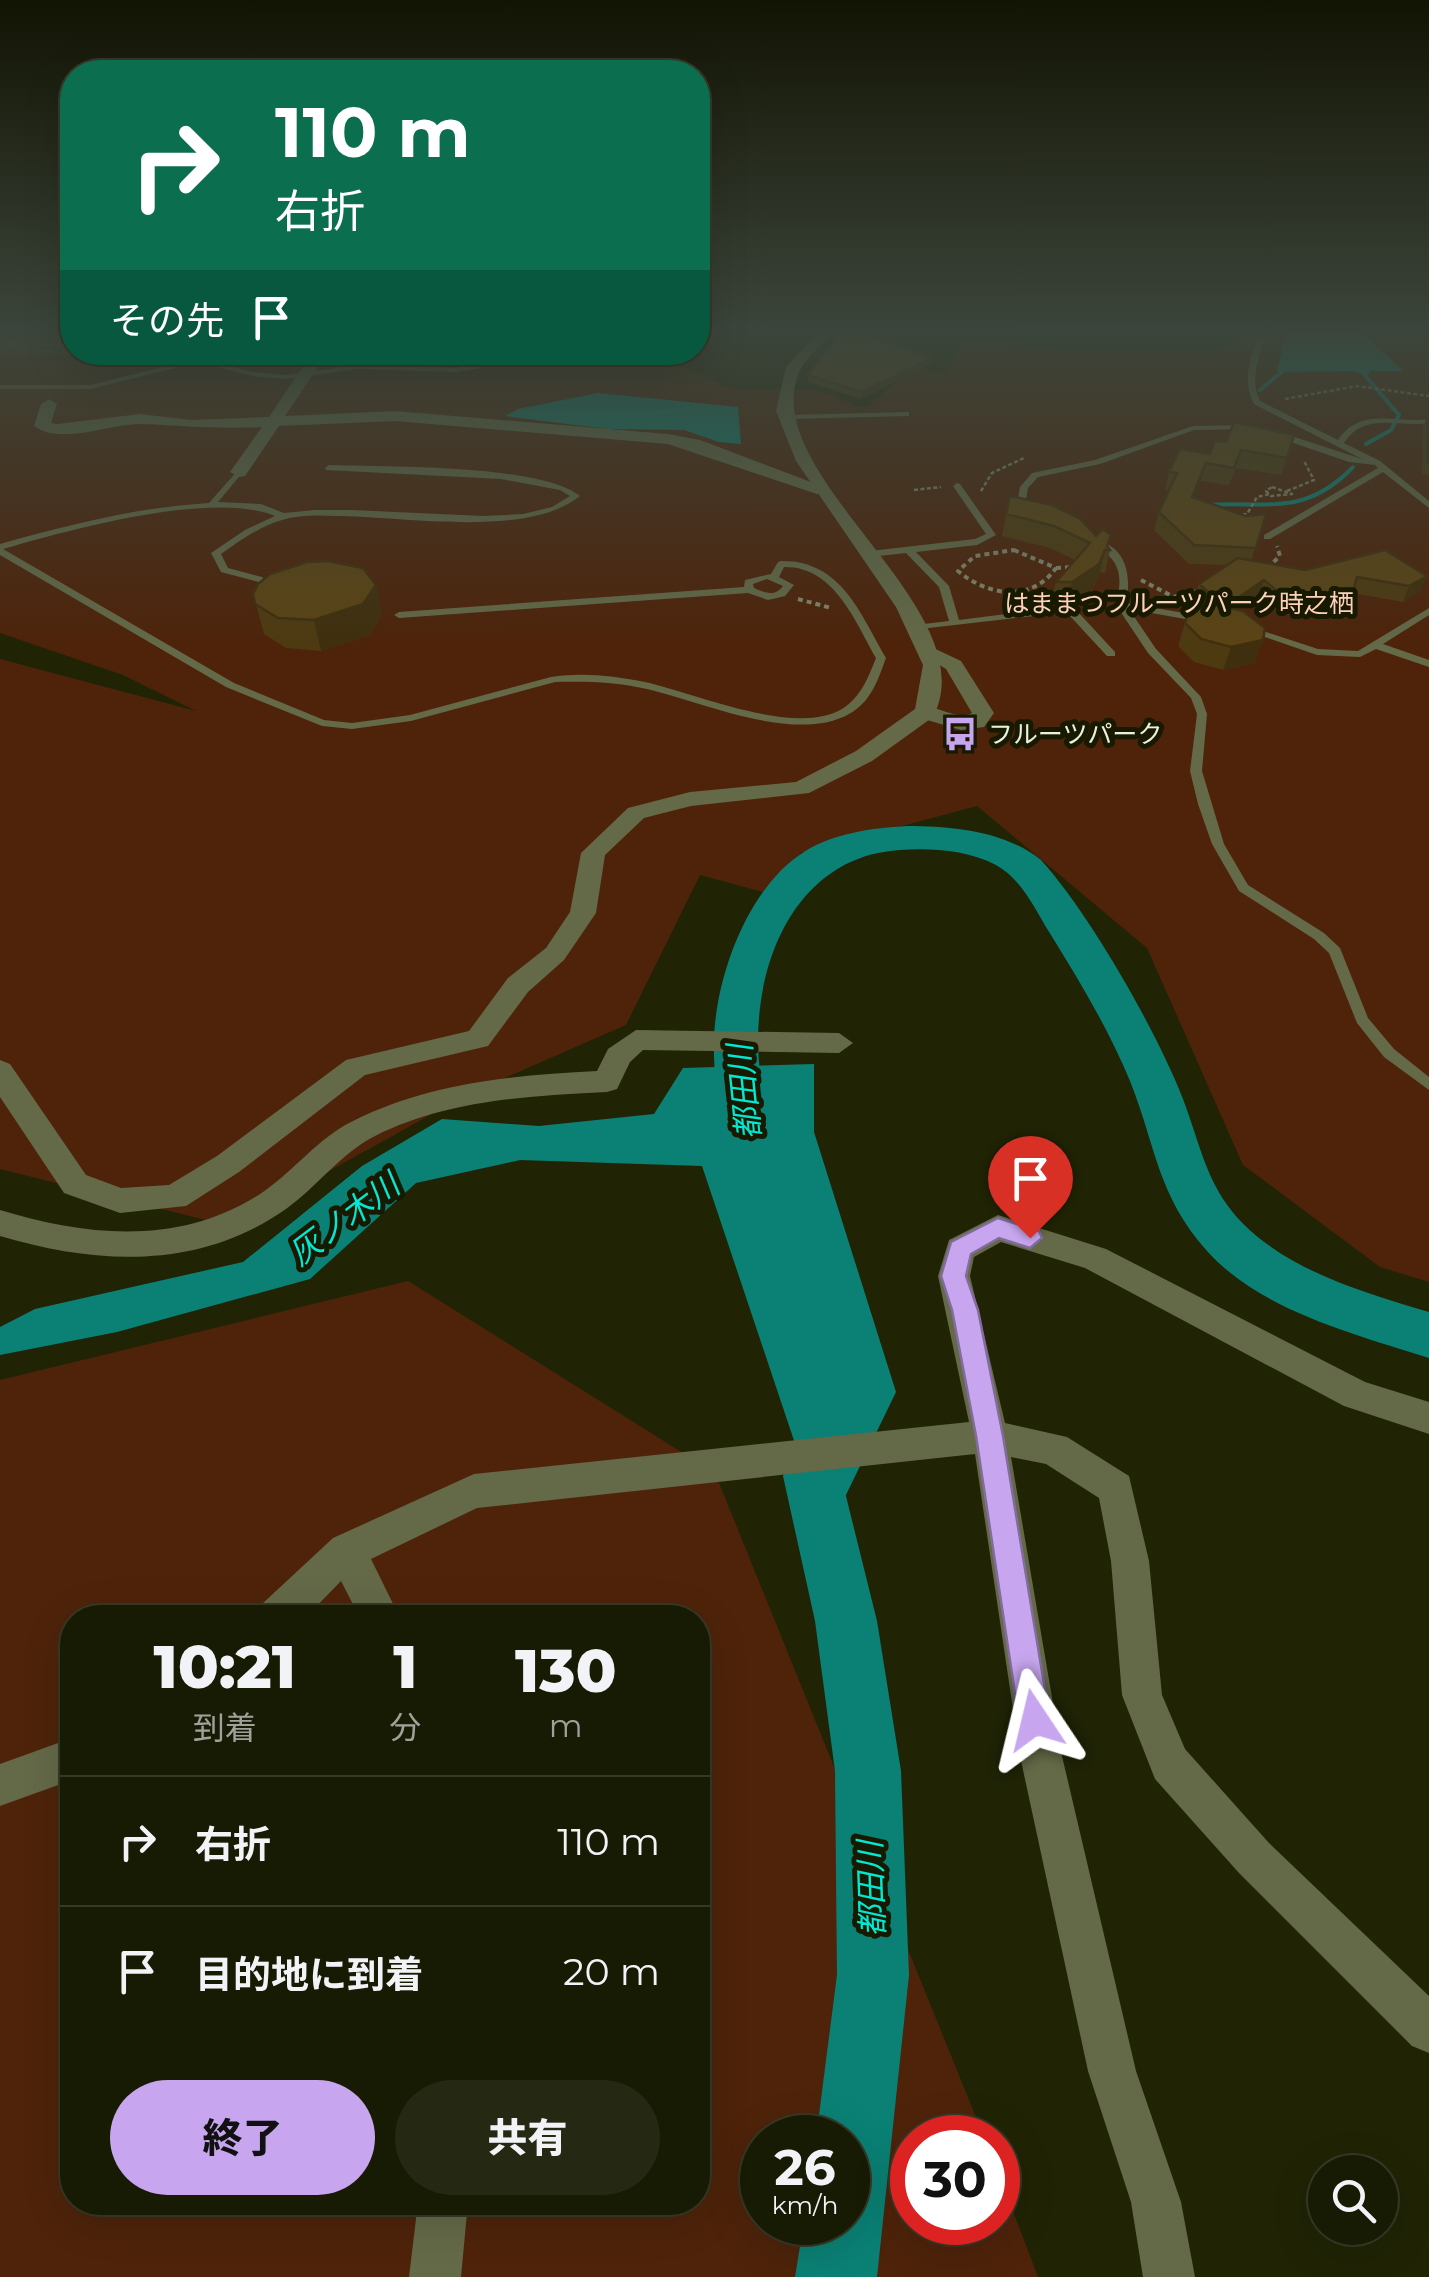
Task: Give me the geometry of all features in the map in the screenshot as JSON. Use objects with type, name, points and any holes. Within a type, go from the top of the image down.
[{"type":"street","points":[[239,472],[265,434]]},
{"type":"street","points":[[612,434],[694,444],[730,461],[823,490]]},
{"type":"street","points":[[0,1071],[25,1115],[75,1184],[120,1201],[175,1197],[228,1164],[356,1067],[478,1040],[518,985],[555,954],[584,913],[593,852],[636,813],[690,800],[801,788],[864,756],[924,712],[933,665],[916,628],[870,554],[804,461],[794,434]]},
{"type":"street","points":[[924,712],[961,723],[976,722],[983,713],[954,665],[926,651]]},
{"type":"street","points":[[0,1223],[153,1249],[193,1241],[275,1201],[362,1129],[410,1110],[474,1093],[607,1080],[618,1056],[636,1040],[838,1043]]},
{"type":"street","points":[[1169,2277],[1156,2202],[1112,2071],[974,1438],[965,1310],[954,1276],[960,1249],[998,1228],[1096,1258],[1356,1395],[1429,1418]]},
{"type":"street","points":[[290,1605],[346,1551],[474,1490],[974,1438],[1054,1449],[1116,1488],[1130,1561],[1142,1695],[1170,1764],[1254,1858],[1429,2030]]},
{"type":"street","points":[[346,1551],[374,1605]]},
{"type":"street","points":[[0,1785],[60,1763]]},
{"type":"street","points":[[435,2277],[442,2215]]},
{"type":"lane","points":[[1043,523],[1022,499],[1024,487],[1035,475],[1097,462],[1175,434]]},
{"type":"lane","points":[[1270,434],[1381,466]]},
{"type":"lane","points":[[1322,434],[1381,466],[1429,505]]},
{"type":"lane","points":[[1340,443],[1346,434]]},
{"type":"lane","points":[[1267,537],[1381,466]]},
{"type":"lane","points":[[259,579],[224,570],[216,553],[283,516],[411,513],[516,518],[555,512],[576,496],[569,488],[535,480],[329,468]]},
{"type":"lane","points":[[213,504],[239,472]]},
{"type":"lane","points":[[870,554],[977,542],[991,535],[958,486]]},
{"type":"lane","points":[[0,549],[83,526],[213,504],[259,504],[283,516]]},
{"type":"lane","points":[[1092,539],[1123,561],[1126,572],[1121,605],[1152,652],[1196,697],[1202,714],[1196,771],[1204,804],[1218,844],[1243,888],[1319,936],[1334,951],[1362,1020],[1389,1053],[1429,1085]]},
{"type":"lane","points":[[0,549],[230,685],[283,710],[322,723],[352,726],[411,718],[536,684],[577,678],[646,686],[766,721],[794,724],[840,711],[862,697],[876,680],[881,658],[844,598],[818,568],[796,562],[781,564],[774,577]]},
{"type":"lane","points":[[909,550],[944,586],[955,623]]},
{"type":"lane","points":[[400,615],[749,590],[768,597],[787,590],[786,581],[756,578],[748,582],[749,590]]},
{"type":"lane","points":[[1121,605],[1210,620]]},
{"type":"lane","points":[[916,628],[1062,610],[1074,614],[1111,654]]},
{"type":"lane","points":[[1228,624],[1317,652],[1360,654],[1429,611]]},
{"type":"lane","points":[[1378,646],[1429,664]]},
{"type":"path","points":[[1230,515],[1251,510],[1253,500],[1270,494],[1290,495],[1314,480],[1306,456],[1346,458]]},
{"type":"path","points":[[988,504],[982,491],[985,479],[998,468],[1024,458]]},
{"type":"path","points":[[1014,533],[1014,550]]},
{"type":"path","points":[[1256,573],[1280,556],[1267,537]]},
{"type":"path","points":[[1056,568],[1036,590],[1010,593],[985,589],[958,571],[964,561],[984,552],[1014,550],[1056,568],[1110,566],[1174,597],[1202,588]]},
{"type":"path","points":[[1076,586],[1121,605]]},
{"type":"green space","name":"はままつフルーツパーク時之栖","points":[[0,434],[1429,434],[1429,1282],[1380,1267],[1243,1165],[1147,948],[977,806],[801,853],[771,894],[700,875],[626,1025],[468,1094],[230,1226],[0,1169],[0,659],[196,711],[123,675],[0,633]]},
{"type":"green space","points":[[408,1281],[715,1473],[975,2115],[890,2115],[890,2245],[1020,2245],[1020,2230],[1038,2277],[0,2277],[0,1380]]},
{"type":"water","points":[[696,434],[740,434],[741,444]]},
{"type":"water","name":"灰ノ木川","points":[[814,1064],[814,1132],[896,1392],[826,1536],[702,1166],[520,1160],[416,1183],[310,1279],[117,1332],[0,1355],[0,1327],[35,1309],[243,1262],[362,1166],[442,1119],[539,1126],[654,1114],[683,1068]]},
{"type":"building","points":[[1229,434],[1294,435],[1287,458],[1241,450],[1234,468],[1206,463],[1192,497],[1246,516],[1266,514],[1256,548],[1194,545],[1159,512],[1177,473],[1169,472],[1180,449],[1210,454],[1215,441],[1226,442]]},
{"type":"building","points":[[1010,496],[1052,505],[1079,518],[1096,536],[1103,529],[1111,535],[1107,546],[1110,550],[1105,550],[1099,564],[1072,582],[1056,582],[1090,543],[1054,526],[1006,514]]},
{"type":"building","points":[[1385,550],[1427,576],[1409,586],[1357,577],[1351,599],[1320,593],[1306,601],[1284,597],[1264,580],[1232,602],[1216,599],[1199,584],[1238,558],[1305,570]]},
{"type":"building","points":[[328,561],[363,568],[376,585],[363,604],[314,620],[278,618],[255,604],[253,594],[258,584],[270,574],[307,562]]},
{"type":"building","points":[[1208,603],[1243,611],[1265,628],[1263,640],[1231,647],[1201,639],[1185,623],[1187,616]]},
{"type":"waterway","points":[[1366,444],[1383,434]]},
{"type":"waterway","points":[[1206,505],[1302,500],[1335,483],[1353,467]]},
{"type":"waterway","name":"都田川","points":[[744,1131],[736,1040],[742,994],[771,915],[801,873],[830,854],[881,840],[933,839],[991,849],[1017,861],[1033,876],[1095,973],[1153,1081],[1188,1184],[1226,1237],[1249,1259],[1285,1280],[1429,1335]]},
{"type":"waterway","name":"都田川","points":[[812,1476],[846,1621],[868,1771],[873,1975],[857,2115]]},
{"type":"waterway","name":"都田川","points":[[836,2277],[841,2245]]},
{"type":"place","name":"フルーツパーク","points":[[960,734]]},
{"type":"route","points":[[1030,1238],[998,1228],[972,1239],[960,1249],[954,1276],[965,1310],[990,1436],[1035,1720]]}]
